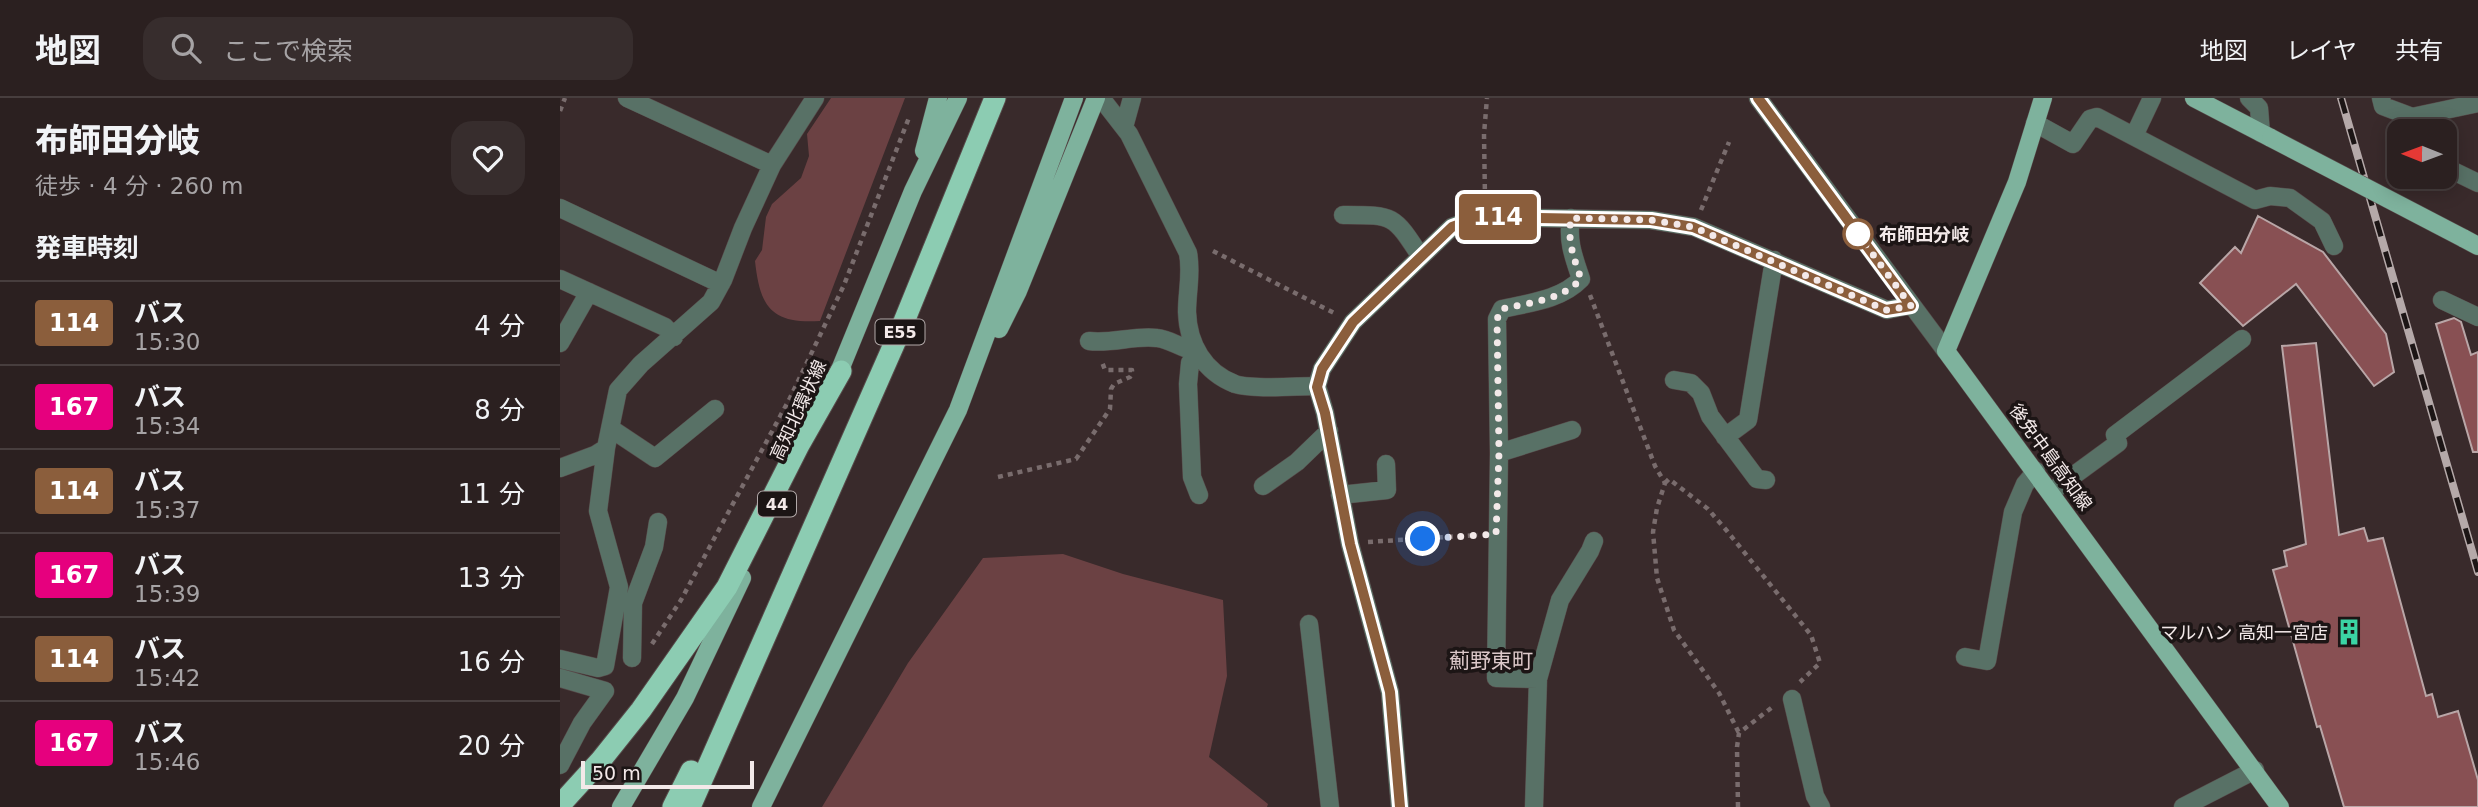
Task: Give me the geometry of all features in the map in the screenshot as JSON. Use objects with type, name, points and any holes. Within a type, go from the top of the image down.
[{"type":"highway","name":"E55","points":[[690,807],[903,324],[995,98]]},
{"type":"highway","points":[[560,805],[641,710],[727,587],[799,445],[841,371]]},
{"type":"highway","name":"E55","points":[[673,807],[797,564]]},
{"type":"main road","points":[[913,191],[938,98]]},
{"type":"main road","name":"高知北環状線","points":[[621,807],[685,698],[841,371],[913,191],[958,98]]},
{"type":"main road","points":[[1946,351],[2017,182],[2043,98]]},
{"type":"main road","points":[[2194,98],[2470,242]]},
{"type":"main road","points":[[958,410],[1072,103]]},
{"type":"main road","points":[[761,807],[1018,290],[1095,103]]},
{"type":"main road","name":"後免中島高知線","points":[[1946,351],[2280,807]]},
{"type":"street","points":[[626,98],[772,165]]},
{"type":"street","points":[[632,658],[626,602],[619,587],[598,510],[606,448],[618,390],[641,364],[711,302],[772,165],[815,98]]},
{"type":"street","points":[[1124,127],[1132,98]]},
{"type":"street","points":[[1758,98],[1946,351]]},
{"type":"street","points":[[2134,136],[2152,98]]},
{"type":"street","points":[[2249,98],[2259,108],[2266,136]]},
{"type":"street","points":[[2381,98],[2384,106],[2412,117],[2478,103]]},
{"type":"street","points":[[1095,103],[1124,127],[1188,253],[1191,269],[1187,310],[1195,351],[1207,365],[1235,383],[1317,387]]},
{"type":"street","points":[[2035,123],[2073,144],[2090,119],[2097,117],[2255,200],[2270,196],[2290,198],[2322,221],[2334,246]]},
{"type":"street","points":[[2457,173],[2478,183]]},
{"type":"street","points":[[560,208],[721,284]]},
{"type":"street","points":[[1343,215],[1382,215],[1401,226],[1421,257]]},
{"type":"street","points":[[1400,807],[1390,692],[1350,544],[1317,387],[1322,369],[1353,322],[1452,227],[1480,217],[1651,220],[1693,227],[1886,310],[1911,306]]},
{"type":"street","points":[[1538,679],[1496,678],[1499,453],[1497,319],[1502,309],[1571,290],[1581,279],[1570,245],[1571,218]]},
{"type":"street","points":[[1725,437],[1748,419],[1774,260]]},
{"type":"street","points":[[560,279],[665,327],[674,337]]},
{"type":"street","points":[[560,343],[589,292]]},
{"type":"street","points":[[2442,300],[2478,317]]},
{"type":"street","points":[[1091,341],[1101,343],[1159,338],[1182,349],[1195,351]]},
{"type":"street","points":[[2051,492],[2118,443],[2115,435],[2242,339]]},
{"type":"street","points":[[1195,351],[1190,363],[1188,384],[1192,477],[1199,495]]},
{"type":"street","points":[[1674,380],[1691,383],[1701,393],[1710,416],[1725,437],[1757,479],[1766,480]]},
{"type":"street","points":[[610,428],[655,458],[715,409]]},
{"type":"street","points":[[1499,453],[1572,430]]},
{"type":"street","points":[[1263,486],[1297,462],[1328,431]]},
{"type":"street","points":[[560,468],[596,455],[606,448]]},
{"type":"street","points":[[1340,495],[1387,490],[1386,464]]},
{"type":"street","points":[[1965,657],[1987,661],[2013,512],[2025,484],[2036,471]]},
{"type":"street","points":[[560,659],[598,668],[605,666],[626,602],[654,547],[658,522]]},
{"type":"street","points":[[1534,807],[1538,679],[1560,600],[1594,541]]},
{"type":"street","points":[[1309,624],[1330,807]]},
{"type":"street","points":[[560,678],[605,691],[582,723],[560,765]]},
{"type":"street","points":[[1789,696],[1815,796],[1821,807]]},
{"type":"street","points":[[2183,807],[2255,770]]},
{"type":"path","points":[[560,111],[565,98]]},
{"type":"path","points":[[1480,217],[1484,209],[1486,179],[1484,134],[1487,98]]},
{"type":"path","points":[[650,646],[681,600],[790,398],[844,285],[914,106]]},
{"type":"path","points":[[1693,227],[1729,142]]},
{"type":"path","points":[[1213,251],[1353,322]]},
{"type":"path","points":[[1581,279],[1586,285],[1655,466],[1665,483]]},
{"type":"path","points":[[998,477],[1076,459],[1110,409],[1111,389],[1114,384],[1132,374],[1132,370],[1105,370],[1091,341]]},
{"type":"path","points":[[1738,807],[1737,747],[1740,733],[1789,696],[1820,663],[1811,635],[1708,509],[1670,479],[1665,483],[1657,508],[1654,532],[1657,578],[1674,630],[1718,694],[1740,733]]},
{"type":"path","points":[[1350,544],[1496,534]]},
{"type":"shaded area","points":[[831,98],[905,98],[820,321],[790,319],[771,310],[765,301],[755,261],[762,250],[766,217],[772,204],[801,178],[809,156],[807,134]]},
{"type":"shaded area","points":[[1063,554],[1123,574],[1223,600],[1227,676],[1209,757],[1268,804],[1267,807],[822,807],[908,663],[983,558]]},
{"type":"building","points":[[2258,216],[2323,252],[2386,334],[2394,372],[2374,386],[2296,284],[2243,326],[2200,283],[2235,247],[2241,253]]},
{"type":"building","points":[[2454,318],[2461,322],[2471,355],[2478,352],[2478,452],[2473,452],[2436,324]]},
{"type":"building","name":"マルハン 高知一宮店","points":[[2316,343],[2339,535],[2364,528],[2368,541],[2383,538],[2426,696],[2432,694],[2438,717],[2458,711],[2478,780],[2478,807],[2344,807],[2320,726],[2317,727],[2273,570],[2287,566],[2284,551],[2306,544],[2282,346]]},
{"type":"railway","points":[[2341,98],[2478,572]]},
{"type":"bus line","name":"114","points":[[1400,807],[1390,692],[1350,544],[1325,413],[1317,387],[1322,369],[1353,322],[1452,227],[1480,217],[1651,220],[1675,223],[1730,241],[1886,310],[1911,306],[1758,98]]},
{"type":"place","name":"布師田分岐","points":[[1858,234]]},
{"type":"place","name":"マルハン 高知一宮店","points":[[2349,632]]},
{"type":"district","name":"薊野東町","points":[[1491,661]]},
{"type":"route","points":[[1423,539],[1496,534],[1499,453],[1497,319],[1502,309],[1571,290],[1581,279],[1570,245],[1571,218],[1651,220],[1693,227],[1886,310],[1911,306],[1858,234]]}]
